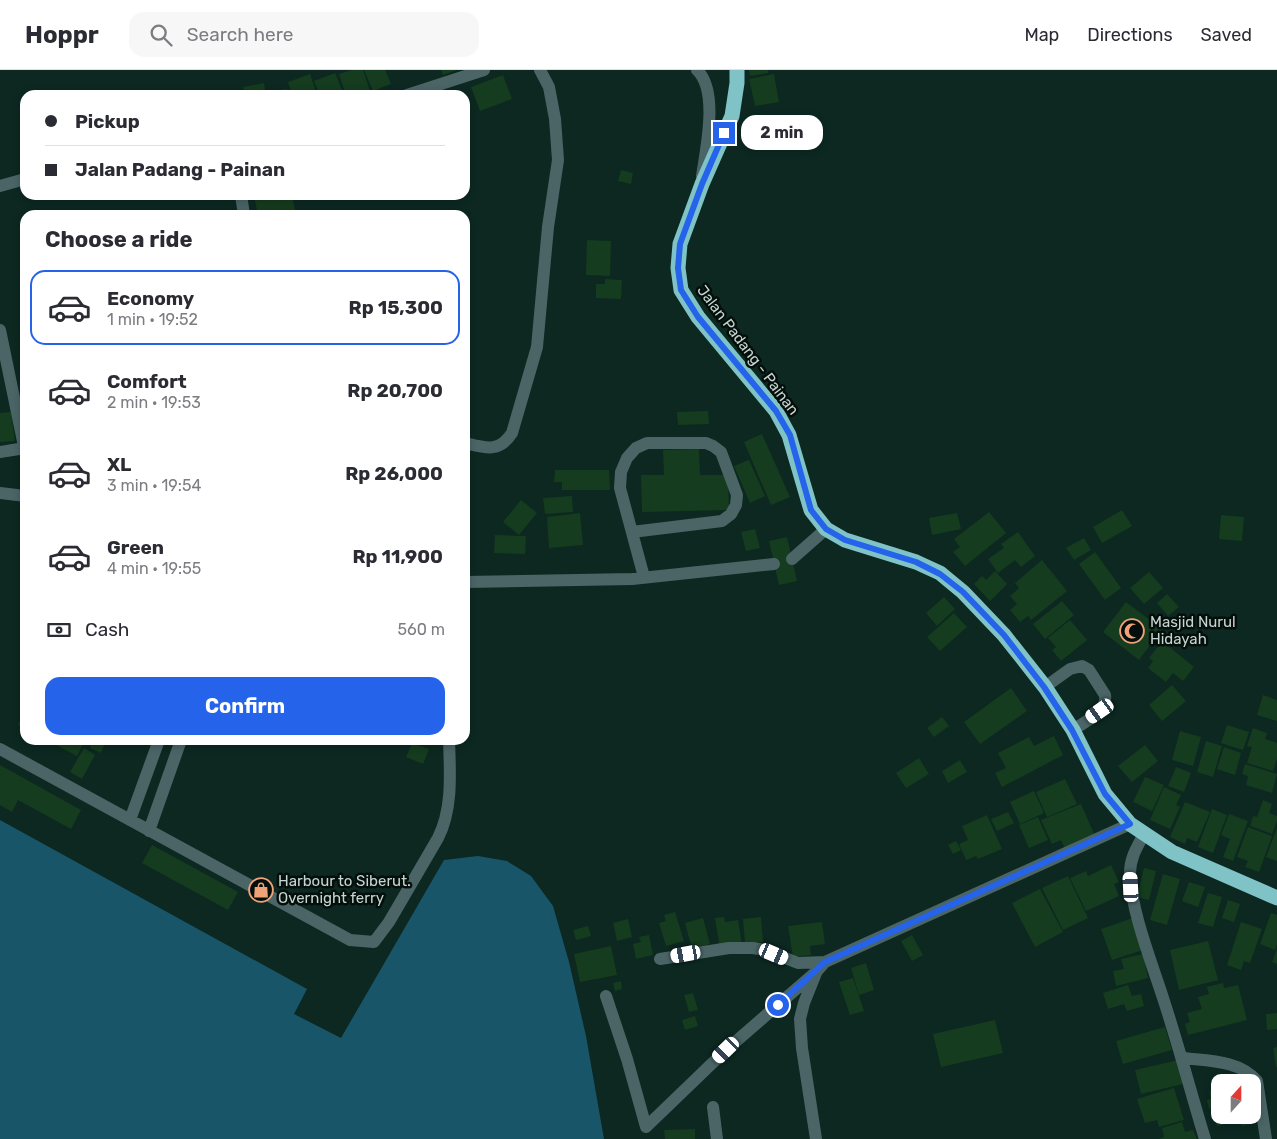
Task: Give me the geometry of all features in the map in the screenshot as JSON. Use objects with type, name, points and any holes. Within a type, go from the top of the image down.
[{"type":"highway","name":"Jalan Padang - Painan","points":[[736,70],[737,84],[732,116],[702,184],[680,244],[678,268],[681,290],[698,317],[776,411],[790,435],[811,510],[826,529],[845,540],[916,562],[940,574],[963,592],[1004,635],[1044,687],[1088,758],[1105,794],[1130,824],[1172,852],[1277,898]]},
{"type":"street","points":[[422,90],[484,70]]},
{"type":"street","points":[[470,444],[485,448],[497,448],[512,433],[537,348],[548,228],[558,160],[555,119],[549,87],[540,70]]},
{"type":"street","points":[[697,70],[703,76],[709,94],[708,127],[702,184]]},
{"type":"street","points":[[0,186],[20,180]]},
{"type":"street","points":[[0,330],[20,425]]},
{"type":"street","points":[[632,532],[722,521],[731,514],[736,505],[736,495],[721,452],[714,446],[706,443],[647,443],[636,448],[627,458],[621,472],[620,488],[644,578]]},
{"type":"street","points":[[0,452],[20,450]]},
{"type":"street","points":[[0,493],[20,495]]},
{"type":"street","points":[[792,559],[826,529]]},
{"type":"street","points":[[470,582],[644,578],[774,564]]},
{"type":"street","points":[[1044,687],[1070,669],[1082,666],[1089,670],[1105,695],[1106,700],[1100,711],[1072,730]]},
{"type":"street","points":[[130,820],[157,745]]},
{"type":"street","points":[[149,831],[180,745]]},
{"type":"street","points":[[0,749],[350,940],[374,942],[389,922],[445,823],[450,779],[450,745]]},
{"type":"street","points":[[647,1133],[726,1050],[821,966],[1130,824]]},
{"type":"street","points":[[1144,834],[1132,856],[1130,870],[1133,903],[1183,1058],[1188,1086],[1205,1139]]},
{"type":"street","points":[[660,959],[729,948],[753,948],[765,950],[798,963],[821,966]]},
{"type":"street","points":[[816,1139],[802,1048],[800,1019],[804,1003],[821,966]]},
{"type":"street","points":[[606,996],[627,1059],[647,1133]]},
{"type":"street","points":[[1183,1058],[1224,1063],[1244,1069],[1251,1074],[1257,1081],[1266,1139]]},
{"type":"street","points":[[713,1108],[717,1139]]},
{"type":"water","points":[[0,820],[307,989],[294,1014],[341,1038],[444,860],[478,856],[507,861],[531,876],[553,906],[569,962],[586,1036],[604,1139],[0,1139]]},
{"type":"building","points":[[352,70],[363,70],[370,90],[344,90],[339,74]]},
{"type":"building","points":[[364,70],[385,70],[391,84],[373,90]]},
{"type":"building","points":[[441,70],[457,70],[443,75]]},
{"type":"building","points":[[749,70],[768,70],[768,73],[750,76]]},
{"type":"building","points":[[335,73],[342,90],[318,90],[314,81]]},
{"type":"building","points":[[310,74],[315,90],[290,90],[288,82]]},
{"type":"building","points":[[774,74],[779,102],[755,106],[749,79]]},
{"type":"building","points":[[503,75],[512,99],[480,111],[471,87]]},
{"type":"building","points":[[264,83],[265,90],[244,90],[243,87]]},
{"type":"building","points":[[621,170],[633,173],[631,184],[618,181]]},
{"type":"building","points":[[255,200],[293,200],[295,210],[257,210]]},
{"type":"building","points":[[587,240],[611,241],[610,276],[586,275]]},
{"type":"building","points":[[605,279],[622,280],[621,299],[596,298],[596,284],[605,284]]},
{"type":"building","points":[[708,411],[709,424],[678,425],[677,412]]},
{"type":"building","points":[[11,412],[15,441],[0,442],[0,413]]},
{"type":"building","points":[[762,434],[790,497],[771,505],[744,442]]},
{"type":"building","points":[[699,449],[700,475],[728,475],[729,510],[642,512],[641,475],[664,475],[663,450]]},
{"type":"building","points":[[749,460],[765,496],[750,503],[734,466]]},
{"type":"building","points":[[555,470],[609,470],[610,490],[562,490],[562,482],[554,482]]},
{"type":"building","points":[[572,496],[573,512],[545,514],[543,498]]},
{"type":"building","points":[[521,500],[537,513],[519,535],[503,522]]},
{"type":"building","points":[[1122,510],[1132,526],[1102,543],[1093,527]]},
{"type":"building","points":[[989,512],[1006,533],[965,566],[953,552],[960,547],[954,539]]},
{"type":"building","points":[[580,513],[583,545],[549,548],[547,517]]},
{"type":"building","points":[[957,513],[961,529],[932,535],[929,518]]},
{"type":"building","points":[[1221,515],[1244,517],[1242,541],[1219,539]]},
{"type":"building","points":[[755,529],[760,548],[746,551],[741,532]]},
{"type":"building","points":[[1018,532],[1035,556],[1021,567],[1015,560],[998,573],[988,559],[1004,548],[1001,544]]},
{"type":"building","points":[[495,535],[526,536],[525,554],[494,553]]},
{"type":"building","points":[[787,537],[797,581],[779,585],[769,541]]},
{"type":"building","points":[[1084,538],[1091,550],[1074,560],[1066,548]]},
{"type":"building","points":[[1095,552],[1121,588],[1105,600],[1079,564]]},
{"type":"building","points":[[1042,560],[1067,591],[1031,620],[1028,616],[1020,622],[1010,610],[1017,604],[1010,596],[1019,588],[1015,583]]},
{"type":"building","points":[[995,571],[1007,584],[990,601],[974,584],[982,576],[986,580]]},
{"type":"building","points":[[1149,572],[1163,588],[1144,604],[1130,588]]},
{"type":"building","points":[[1167,594],[1179,607],[1168,616],[1157,603]]},
{"type":"building","points":[[944,597],[955,609],[937,626],[926,613]]},
{"type":"building","points":[[1062,601],[1074,615],[1045,639],[1033,624]]},
{"type":"building","name":"Masjid Nurul Hidayah","points":[[1126,602],[1162,629],[1139,660],[1103,632]]},
{"type":"building","points":[[954,613],[967,627],[940,651],[927,637]]},
{"type":"building","points":[[1070,620],[1087,640],[1061,661],[1052,650],[1056,647],[1048,638]]},
{"type":"building","points":[[1162,641],[1194,667],[1183,681],[1173,673],[1166,682],[1148,668],[1153,661],[1149,658]]},
{"type":"building","points":[[1172,685],[1186,701],[1162,721],[1149,705]]},
{"type":"building","points":[[1011,688],[1027,711],[980,744],[964,722]]},
{"type":"building","points":[[1263,695],[1277,700],[1277,721],[1257,715]]},
{"type":"building","points":[[942,717],[949,726],[934,737],[927,728]]},
{"type":"building","points":[[1227,725],[1249,732],[1243,750],[1221,743]]},
{"type":"building","points":[[1253,728],[1267,733],[1265,739],[1277,743],[1277,759],[1273,771],[1247,763],[1252,747],[1247,746]]},
{"type":"building","points":[[1180,731],[1201,737],[1193,766],[1172,760]]},
{"type":"building","points":[[1054,736],[1063,755],[1002,787],[995,773],[1006,768],[998,753],[1029,737],[1034,746]]},
{"type":"building","points":[[1206,741],[1222,746],[1213,777],[1197,772]]},
{"type":"building","points":[[56,745],[82,745],[77,756]]},
{"type":"building","points":[[91,745],[104,745],[101,753],[90,748]]},
{"type":"building","points":[[411,745],[429,749],[423,764],[406,757]]},
{"type":"building","points":[[1145,745],[1158,761],[1132,782],[1118,766]]},
{"type":"building","points":[[1224,747],[1241,753],[1235,775],[1217,769]]},
{"type":"building","points":[[84,748],[95,755],[82,779],[70,772]]},
{"type":"building","points":[[919,758],[929,774],[906,788],[896,773]]},
{"type":"building","points":[[960,760],[967,772],[948,783],[942,771]]},
{"type":"building","points":[[1245,764],[1277,774],[1272,793],[1246,785],[1248,776],[1242,774]]},
{"type":"building","points":[[0,765],[81,810],[71,829],[18,800],[12,812],[0,805]]},
{"type":"building","points":[[1176,767],[1191,773],[1184,792],[1168,786]]},
{"type":"building","points":[[1145,777],[1164,785],[1152,811],[1133,802]]},
{"type":"building","points":[[1065,779],[1077,804],[1047,817],[1036,792]]},
{"type":"building","points":[[1164,787],[1181,795],[1176,805],[1180,807],[1170,829],[1150,820]]},
{"type":"building","points":[[1034,791],[1044,813],[1020,824],[1010,802]]},
{"type":"building","points":[[1263,800],[1272,804],[1269,813],[1277,816],[1272,834],[1250,826],[1253,816],[1257,817]]},
{"type":"building","points":[[1185,802],[1210,812],[1197,842],[1187,838],[1185,844],[1170,837]]},
{"type":"building","points":[[1081,804],[1095,836],[1065,849],[1061,840],[1052,844],[1041,820]]},
{"type":"building","points":[[1212,809],[1227,815],[1213,853],[1198,847]]},
{"type":"building","points":[[1008,812],[1014,823],[997,831],[991,819]]},
{"type":"building","points":[[1229,814],[1248,821],[1233,861],[1223,857],[1230,839],[1221,835]]},
{"type":"building","points":[[987,815],[1002,849],[978,859],[976,856],[966,860],[959,844],[968,840],[962,826]]},
{"type":"building","points":[[1038,817],[1048,840],[1029,848],[1019,825]]},
{"type":"building","points":[[1248,827],[1272,836],[1259,872],[1245,867],[1248,861],[1237,857]]},
{"type":"building","points":[[1277,828],[1277,861],[1266,857]]},
{"type":"building","points":[[956,841],[961,850],[953,854],[948,845]]},
{"type":"building","points":[[152,845],[238,892],[228,910],[142,863]]},
{"type":"building","points":[[1111,865],[1119,882],[1114,884],[1119,896],[1086,911],[1070,878],[1086,871],[1088,876]]},
{"type":"building","points":[[1144,868],[1156,871],[1149,900],[1137,897]]},
{"type":"building","points":[[1163,874],[1180,879],[1167,925],[1150,920]]},
{"type":"building","points":[[1068,876],[1088,918],[1063,930],[1042,888]]},
{"type":"building","points":[[1189,882],[1205,887],[1198,907],[1182,901]]},
{"type":"building","points":[[1040,889],[1063,932],[1035,947],[1012,903]]},
{"type":"building","points":[[1208,893],[1222,897],[1213,927],[1198,923]]},
{"type":"building","points":[[1228,900],[1240,904],[1234,922],[1222,918]]},
{"type":"building","points":[[675,912],[684,941],[666,946],[659,923],[666,921],[664,915]]},
{"type":"building","points":[[1271,913],[1277,915],[1277,944],[1275,950],[1260,944]]},
{"type":"building","points":[[724,917],[725,922],[738,920],[742,945],[720,949],[715,918]]},
{"type":"building","points":[[761,917],[763,942],[745,943],[743,919]]},
{"type":"building","points":[[703,918],[710,944],[692,949],[685,923]]},
{"type":"building","points":[[1133,918],[1143,950],[1112,960],[1101,929]]},
{"type":"building","points":[[628,919],[632,937],[617,941],[613,923]]},
{"type":"building","points":[[822,922],[825,944],[810,946],[811,955],[793,957],[788,926]]},
{"type":"building","points":[[1241,922],[1262,929],[1250,963],[1244,961],[1241,970],[1227,965]]},
{"type":"building","points":[[588,926],[591,936],[576,940],[573,930]]},
{"type":"building","points":[[649,935],[653,955],[636,959],[633,944],[641,942],[639,937]]},
{"type":"building","points":[[912,935],[923,955],[912,961],[901,941]]},
{"type":"building","points":[[1208,941],[1218,980],[1179,990],[1170,950]]},
{"type":"building","points":[[611,946],[617,975],[580,982],[574,954]]},
{"type":"building","points":[[1277,949],[1277,964],[1272,962]]},
{"type":"building","points":[[1143,954],[1148,978],[1116,986],[1113,971],[1124,969],[1121,959]]},
{"type":"building","points":[[866,963],[874,990],[859,995],[851,968]]},
{"type":"building","points":[[853,978],[864,1011],[850,1015],[839,982]]},
{"type":"building","points":[[621,981],[622,989],[615,991],[613,983]]},
{"type":"building","points":[[1223,983],[1224,988],[1238,985],[1247,1020],[1188,1035],[1185,1024],[1190,1022],[1187,1013],[1202,1009],[1198,997],[1209,994],[1207,987]]},
{"type":"building","points":[[1128,985],[1132,996],[1141,994],[1144,1006],[1127,1011],[1124,1004],[1108,1009],[1103,993]]},
{"type":"building","points":[[693,993],[698,1010],[689,1012],[684,995]]},
{"type":"building","points":[[1277,1013],[1277,1029],[1267,1030],[1266,1014]]},
{"type":"building","points":[[695,1016],[698,1026],[685,1030],[682,1020]]},
{"type":"building","points":[[995,1020],[1003,1053],[941,1067],[933,1034]]},
{"type":"building","points":[[1165,1027],[1172,1050],[1123,1064],[1116,1041]]},
{"type":"building","points":[[1277,1047],[1277,1067],[1276,1067],[1273,1048]]},
{"type":"building","points":[[1178,1060],[1183,1084],[1141,1094],[1135,1070]]},
{"type":"building","points":[[1174,1088],[1184,1120],[1159,1127],[1157,1120],[1145,1123],[1137,1099]]},
{"type":"building","points":[[1211,1099],[1211,1108],[1209,1109],[1207,1100]]},
{"type":"building","points":[[1182,1122],[1185,1132],[1193,1130],[1197,1139],[1159,1139],[1164,1137],[1162,1128]]},
{"type":"building","points":[[695,1129],[695,1139],[665,1139],[664,1130]]},
{"type":"place","name":"Masjid Nurul Hidayah","points":[[1132,631]]},
{"type":"place","name":"Harbour to Siberut. Overnight ferry","points":[[261,890]]},
{"type":"route","points":[[724,133],[702,184],[680,244],[678,268],[681,290],[698,317],[776,411],[790,435],[811,510],[826,529],[845,540],[916,562],[940,574],[963,592],[1004,635],[1044,687],[1088,758],[1105,794],[1130,824],[825,962],[778,1005]]}]
